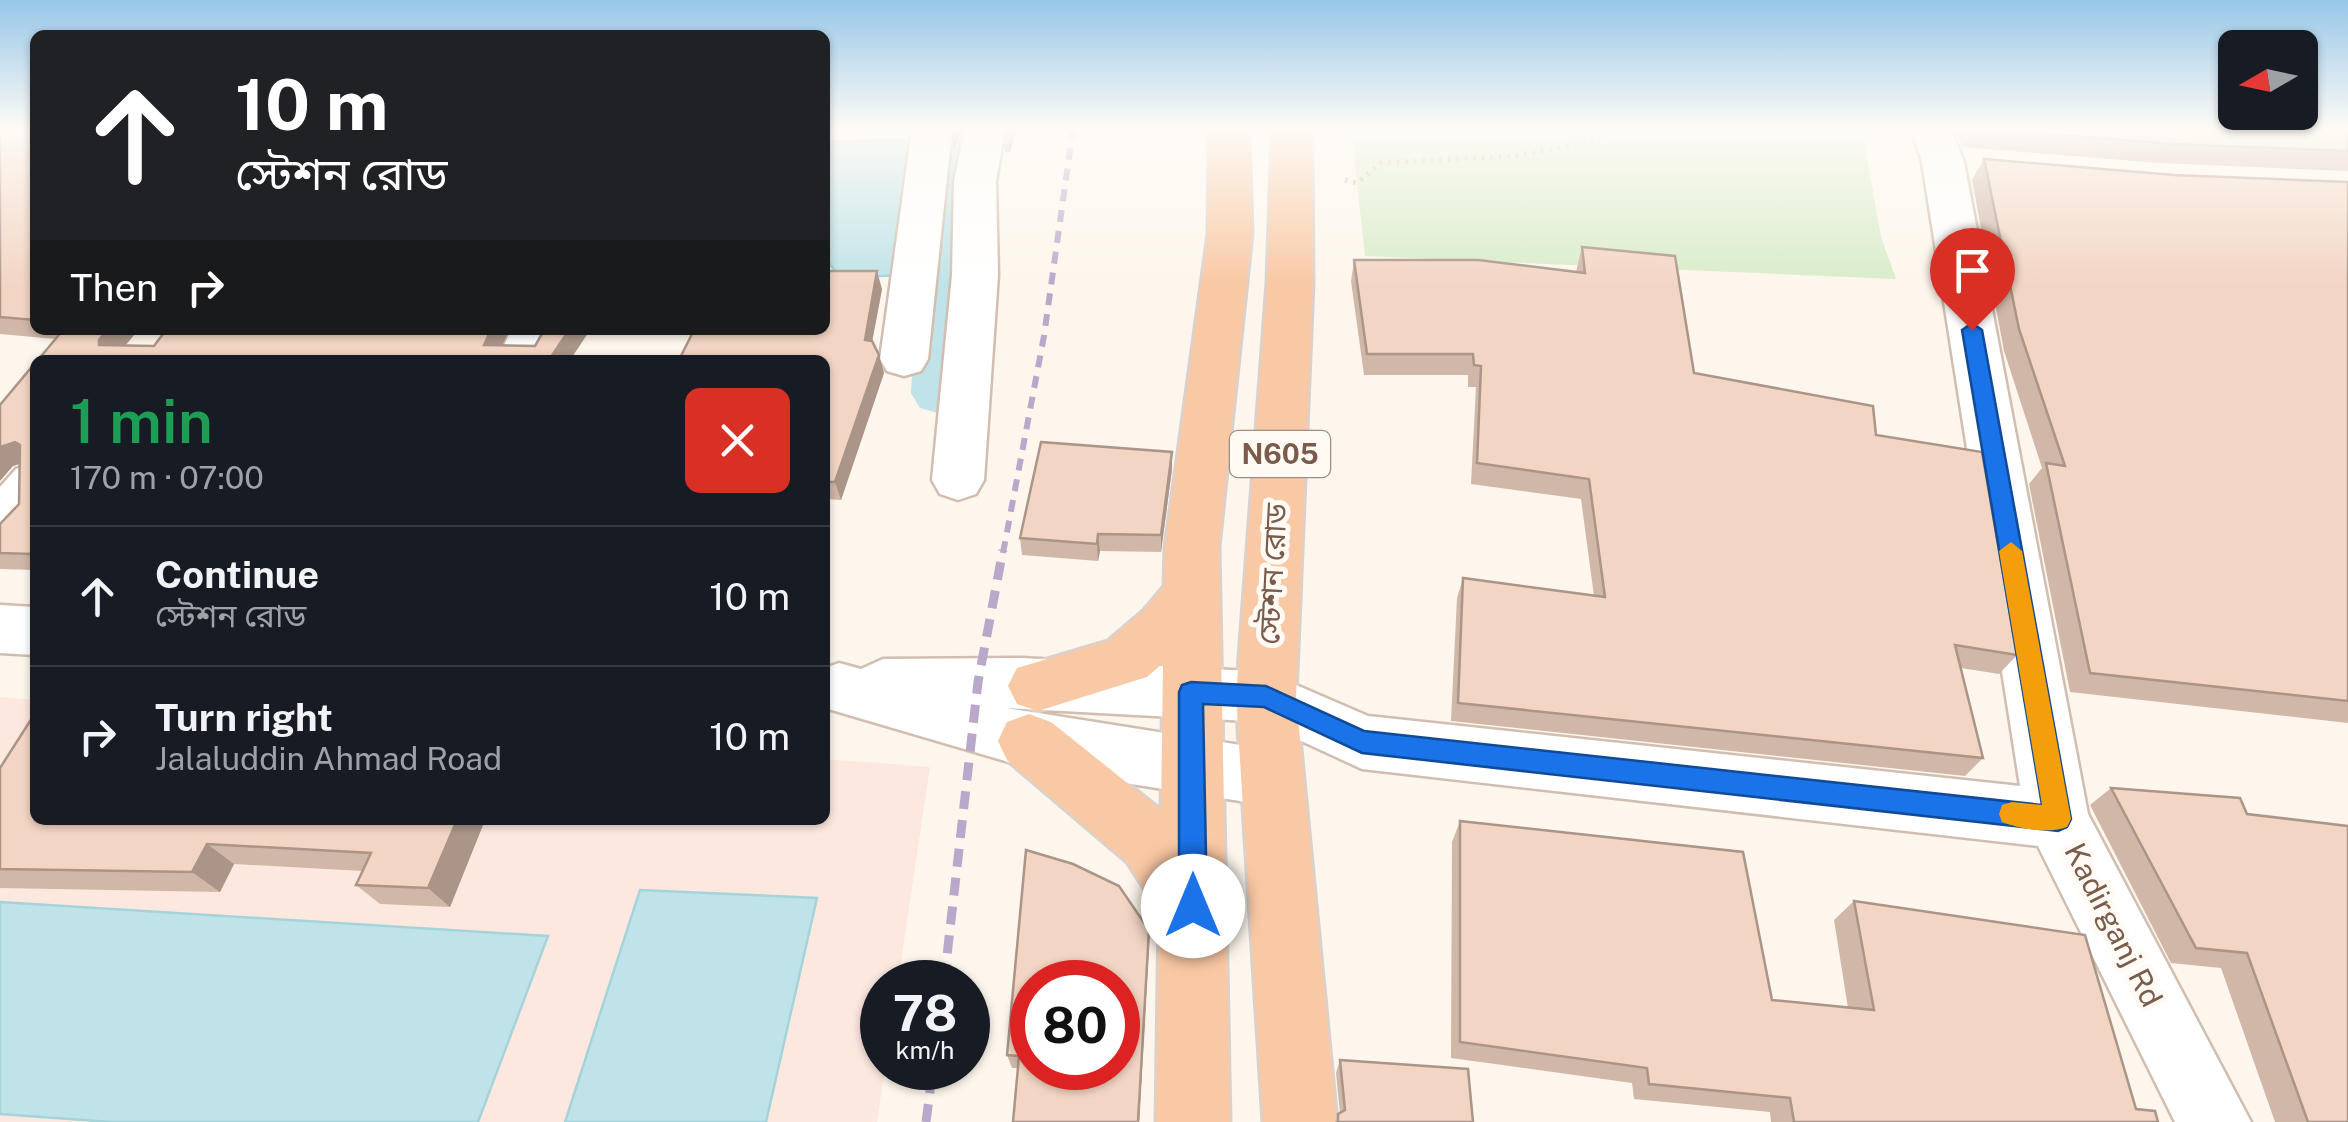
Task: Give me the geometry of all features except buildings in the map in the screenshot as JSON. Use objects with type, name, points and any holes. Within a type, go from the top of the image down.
[{"type":"highway","name":"N605","points":[[1193,1122],[1192,547],[1230,234],[1229,181]]},
{"type":"highway","name":"স্টেশন রোড","points":[[1272,778],[1266,697],[1290,283],[1291,181]]},
{"type":"highway","points":[[1192,592],[1163,628],[1126,660],[1033,714],[1150,841],[1193,906]]},
{"type":"highway","name":"N605","points":[[1272,778],[1300,1122]]},
{"type":"street","points":[[904,359],[925,181]]},
{"type":"street","points":[[958,480],[975,276],[975,181]]},
{"type":"street","name":"Kadirganj Rd","points":[[1957,181],[2058,819],[2214,1122]]},
{"type":"street","points":[[0,524],[30,489]]},
{"type":"street","points":[[0,629],[30,631]]},
{"type":"street","points":[[832,687],[1033,714],[1192,767],[1272,778],[1362,742]]},
{"type":"street","points":[[1033,714],[1191,692],[1266,697],[1362,742],[2058,819]]},
{"type":"shaded area","points":[[0,697],[30,700],[30,825],[830,825],[830,759],[930,767],[901,960],[860,960],[860,1090],[882,1090],[877,1122],[0,1122]]},
{"type":"green space","points":[[1357,181],[1871,181],[1881,237],[1896,279],[1365,256]]},
{"type":"water","points":[[830,181],[912,181],[902,275],[840,278],[830,264]]},
{"type":"water","points":[[640,890],[817,898],[766,1122],[565,1122]]},
{"type":"water","points":[[0,902],[548,936],[478,1122],[111,1122],[0,1114]]},
{"type":"waterway","points":[[941,393],[950,181]]},
{"type":"railway","points":[[1003,553],[1044,336],[1066,181]]},
{"type":"railway","points":[[946,960],[978,682],[1003,550]]},
{"type":"railway","points":[[926,1122],[930,1090]]},
{"type":"slow traffic","points":[[2011,551],[2058,819],[2012,814]]},
{"type":"route","points":[[1193,906],[1191,692],[1266,697],[1362,742],[2058,819],[1972,330]]}]
